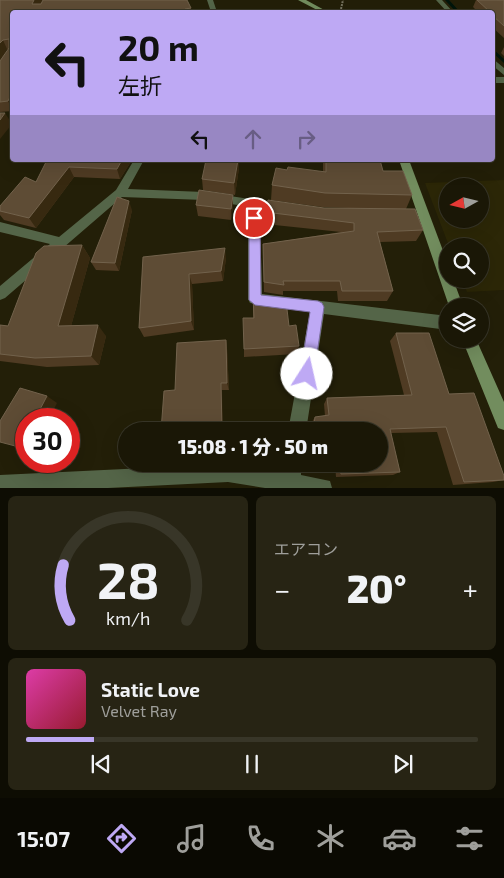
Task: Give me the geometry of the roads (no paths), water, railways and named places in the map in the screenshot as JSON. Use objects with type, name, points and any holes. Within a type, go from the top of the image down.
[{"type":"main road","points":[[301,0],[321,10]]},
{"type":"main road","points":[[405,162],[418,215],[453,298]]},
{"type":"main road","points":[[473,348],[504,422]]},
{"type":"street","points":[[439,0],[448,10]]},
{"type":"street","points":[[495,63],[504,73]]},
{"type":"street","points":[[0,294],[120,193],[138,162]]},
{"type":"street","points":[[120,193],[204,196],[294,209]]},
{"type":"street","points":[[258,204],[254,218],[255,300],[439,322]]},
{"type":"street","points":[[0,227],[52,239],[59,244]]},
{"type":"street","points":[[299,422],[318,307]]},
{"type":"street","points":[[291,482],[292,472]]},
{"type":"street","points":[[0,484],[185,481],[228,473],[323,488]]},
{"type":"waterway","points":[[447,0],[456,10]]},
{"type":"waterway","points":[[495,52],[504,62]]}]
